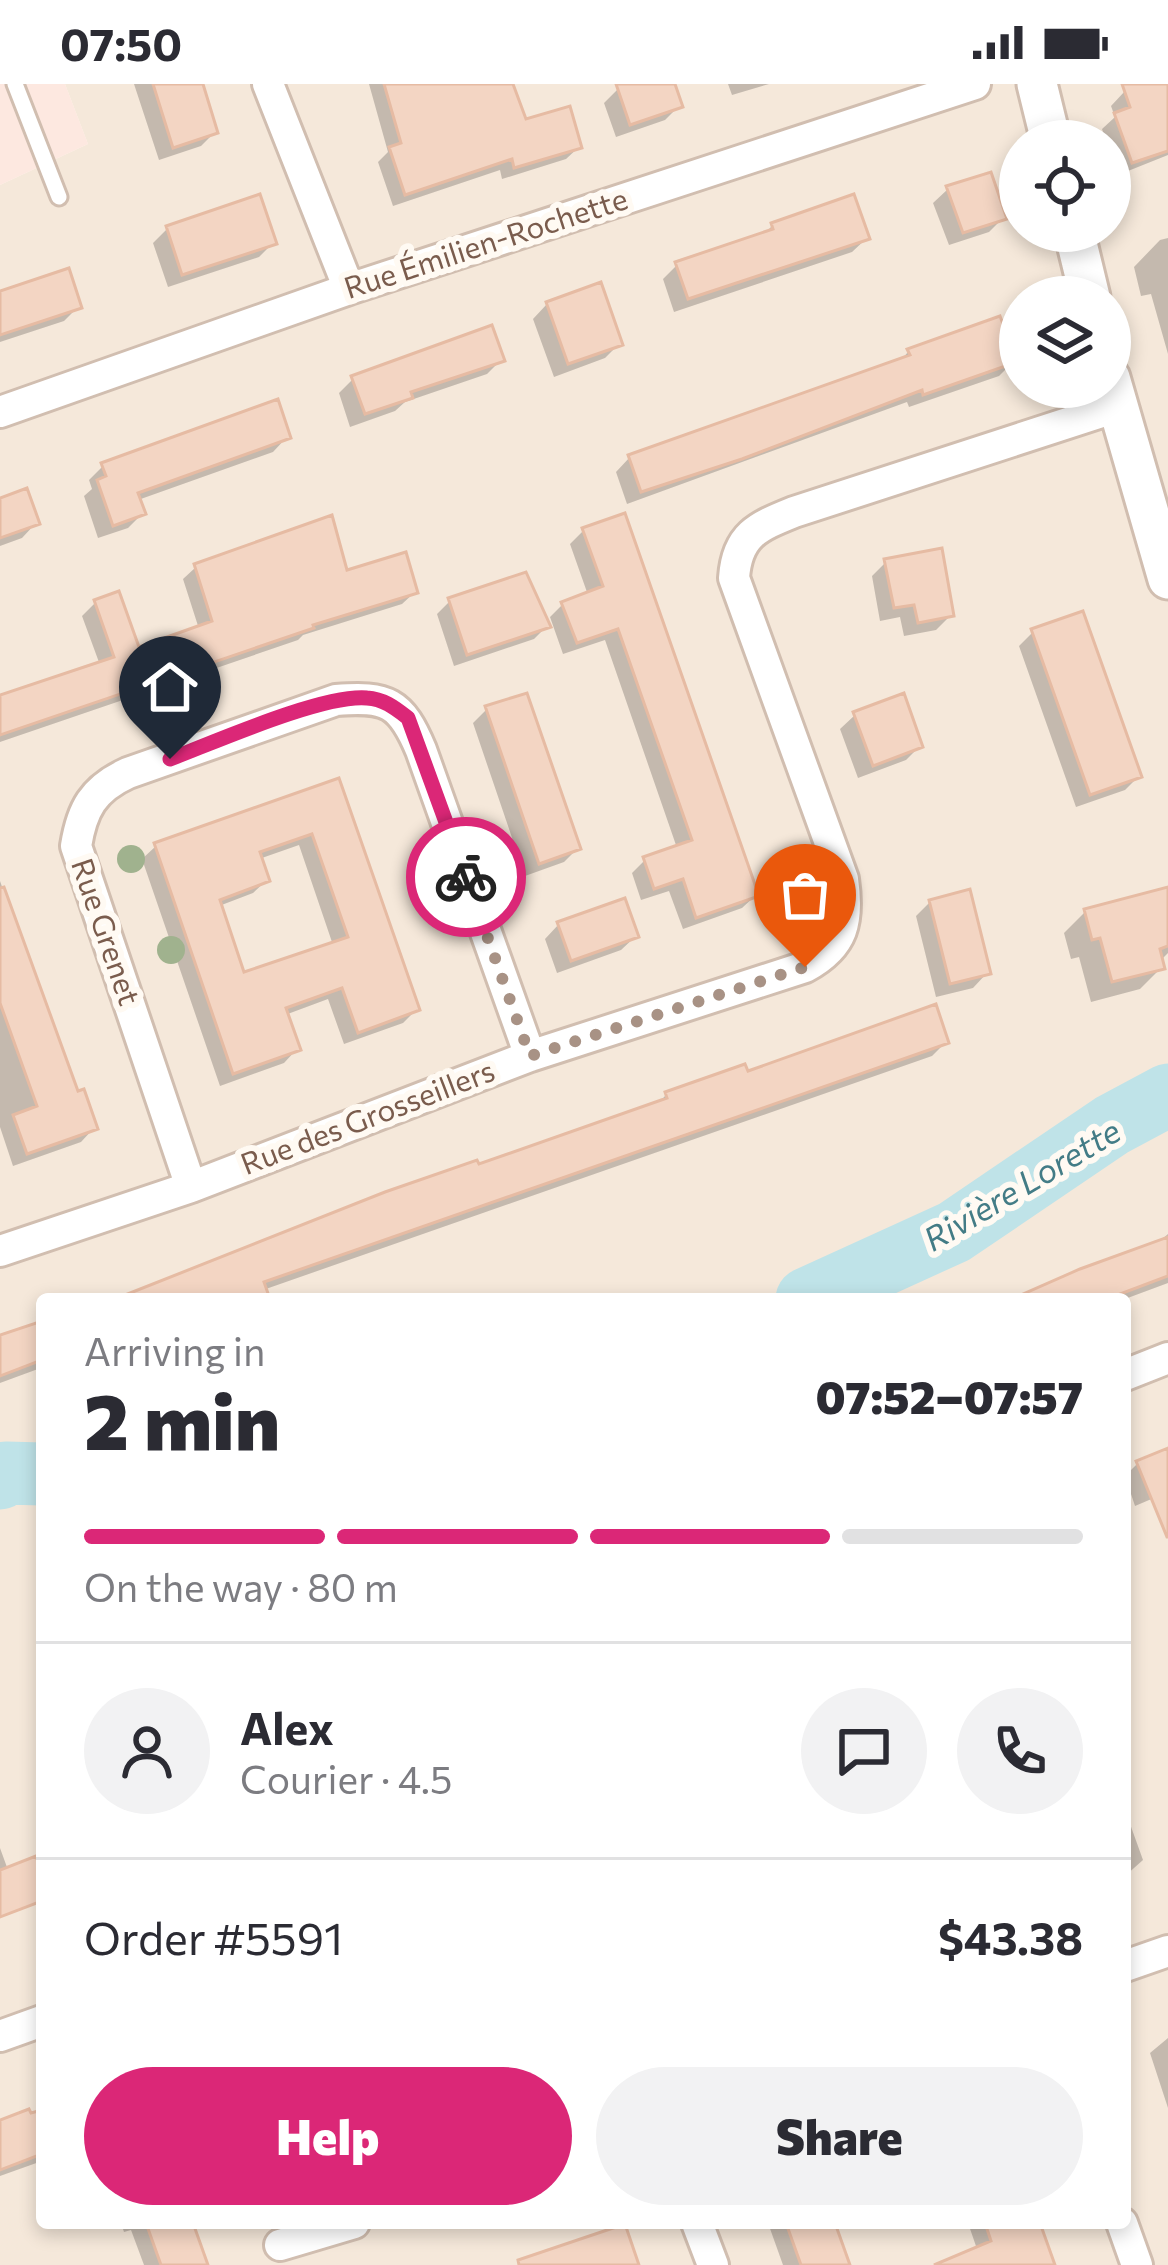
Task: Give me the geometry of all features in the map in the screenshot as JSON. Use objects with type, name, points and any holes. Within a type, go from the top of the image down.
[{"type":"street","points":[[268,84],[349,289]]},
{"type":"street","name":"Rue Émilien-Rochette","points":[[0,412],[349,289],[975,84]]},
{"type":"street","points":[[1037,84],[1046,120]]},
{"type":"street","name":"Rue des Grosseillers","points":[[0,1251],[191,1186],[530,1056],[805,967],[828,955],[844,930],[843,879],[734,578],[736,553],[749,535],[794,512],[1074,408]]},
{"type":"street","points":[[1118,408],[1168,579]]},
{"type":"street","name":"Rue Grenet","points":[[191,1186],[76,846],[81,818],[92,796],[128,773],[336,700],[368,698],[390,703],[408,718],[530,1056]]},
{"type":"street","points":[[1131,1373],[1168,1358]]},
{"type":"street","points":[[1131,1964],[1168,1951]]},
{"type":"street","points":[[0,2036],[36,2023]]},
{"type":"street","points":[[280,2244],[333,2229]]},
{"type":"street","points":[[699,2229],[713,2265]]},
{"type":"street","points":[[1124,2229],[1136,2265]]},
{"type":"lane","points":[[15,84],[59,197]]},
{"type":"shaded area","points":[[0,84],[65,84],[88,144],[0,185]]},
{"type":"shaded area","points":[[65,84],[1168,84],[1168,2265],[0,2265],[0,185],[88,144]]},
{"type":"building","points":[[153,84],[203,84],[218,133],[173,148]]},
{"type":"building","points":[[384,84],[513,84],[526,119],[570,106],[582,148],[514,168],[512,159],[405,195],[389,147],[401,143]]},
{"type":"building","points":[[616,84],[675,84],[683,107],[630,125]]},
{"type":"building","points":[[1122,84],[1168,84],[1168,151],[1132,163],[1131,120],[1117,120],[1114,113],[1130,107]]},
{"type":"building","points":[[991,172],[999,196],[999,222],[963,233],[946,186]]},
{"type":"building","points":[[260,194],[277,244],[182,275],[166,226]]},
{"type":"building","points":[[854,194],[870,239],[688,299],[675,262],[773,229],[771,223]]},
{"type":"building","points":[[69,268],[82,308],[0,335],[0,291]]},
{"type":"building","points":[[601,282],[623,345],[568,364],[546,302]]},
{"type":"building","points":[[999,316],[999,368],[923,395],[922,390],[641,492],[628,455],[910,355],[907,349]]},
{"type":"building","points":[[492,325],[505,361],[411,392],[413,398],[365,414],[351,376]]},
{"type":"building","points":[[278,399],[291,438],[138,493],[146,514],[113,526],[97,480],[106,476],[101,463]]},
{"type":"building","points":[[27,488],[40,524],[0,538],[0,498]]},
{"type":"building","points":[[625,513],[759,896],[696,918],[683,879],[654,889],[643,857],[692,840],[618,629],[577,643],[561,602],[603,586],[582,528]]},
{"type":"building","points":[[332,515],[347,570],[406,552],[418,593],[0,735],[0,695],[114,657],[94,600],[119,591],[139,647],[212,621],[194,564]]},
{"type":"building","points":[[942,548],[954,616],[918,623],[914,605],[894,608],[884,559]]},
{"type":"building","points":[[526,572],[551,627],[467,655],[448,598]]},
{"type":"building","points":[[1083,611],[1142,777],[1090,795],[1031,629]]},
{"type":"building","points":[[527,693],[581,849],[539,864],[485,706]]},
{"type":"building","points":[[904,693],[923,747],[873,766],[853,712]]},
{"type":"building","points":[[339,778],[420,1010],[358,1033],[342,988],[286,1008],[301,1050],[233,1074],[154,843]],"holes":[[[312,834],[348,937],[244,972],[220,900],[270,881],[260,852]]]},
{"type":"building","points":[[4,887],[78,1091],[84,1089],[98,1129],[27,1154],[13,1115],[37,1106],[0,1003],[0,888]]},
{"type":"building","points":[[1168,887],[1168,946],[1160,949],[1165,969],[1112,982],[1100,938],[1092,940],[1084,909]]},
{"type":"building","points":[[970,889],[991,974],[950,984],[929,900]]},
{"type":"building","points":[[625,898],[639,937],[571,961],[557,922]]},
{"type":"building","points":[[936,1004],[949,1043],[264,1282],[268,1293],[130,1293],[385,1192],[667,1098],[665,1092],[745,1064],[748,1071]]},
{"type":"building","points":[[1168,1237],[1168,1276],[1123,1293],[1026,1293]]},
{"type":"building","points":[[36,1323],[36,1362],[0,1376],[0,1335]]},
{"type":"building","points":[[1168,1448],[1168,1537],[1167,1537],[1136,1461]]},
{"type":"building","points":[[36,1856],[36,1903],[0,1917],[0,1870]]},
{"type":"building","points":[[29,2109],[36,2112],[36,2156],[0,2170],[0,2120]]},
{"type":"building","points":[[148,2229],[195,2229],[208,2265],[161,2265]]},
{"type":"building","points":[[610,2229],[627,2229],[639,2265],[519,2265],[518,2260]]},
{"type":"building","points":[[788,2229],[837,2229],[850,2265],[801,2265]]},
{"type":"building","points":[[987,2229],[1042,2229],[1055,2265],[934,2265],[991,2241]]},
{"type":"waterway","name":"Rivière Lorette","points":[[820,1293],[954,1232],[1112,1125],[1168,1095]]},
{"type":"waterway","name":"Rivière Lorette","points":[[0,1478],[6,1473],[36,1474]]},
{"type":"way so far","points":[[466,877],[530,1056],[805,967]]},
{"type":"route","points":[[170,759],[336,700],[368,698],[390,703],[408,718],[466,877]]}]
